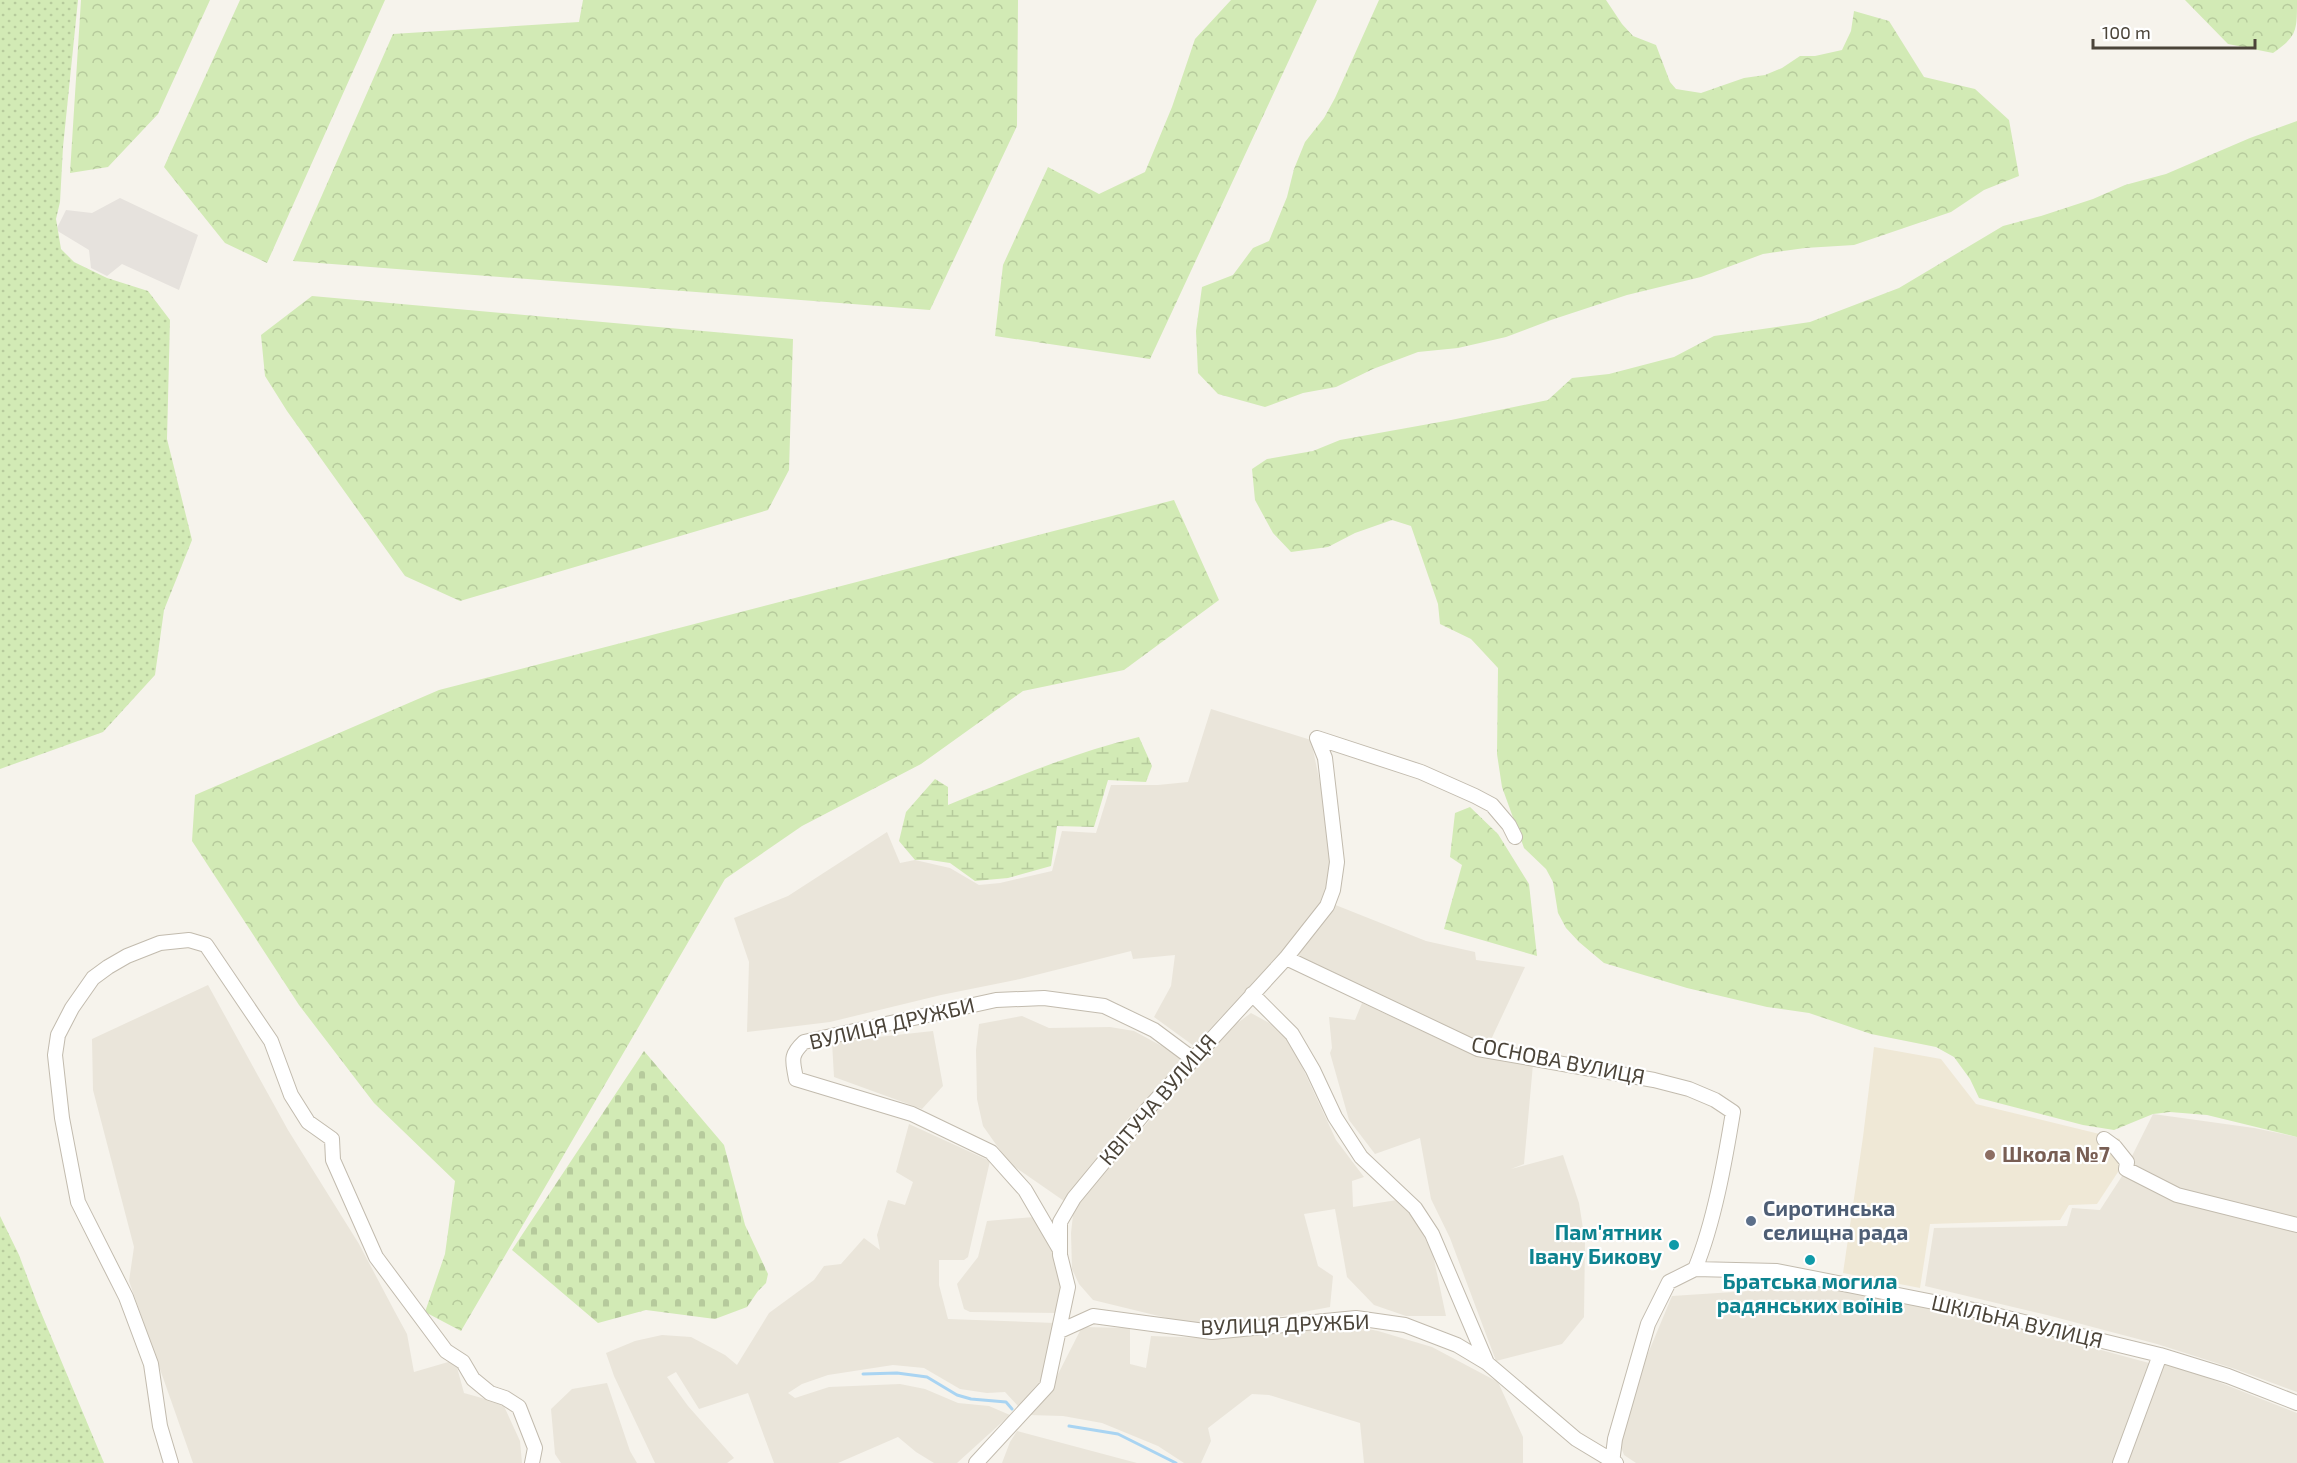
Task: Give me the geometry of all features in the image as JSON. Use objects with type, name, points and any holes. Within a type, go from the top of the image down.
[{"type":"street","name":"КВІТУЧА ВУЛИЦЯ","points":[[976,1463],[1047,1386],[1068,1287],[1060,1252],[1060,1222],[1074,1198],[1145,1112],[1286,958],[1327,906],[1336,875],[1332,810],[1324,758],[1317,738],[1421,772],[1475,796],[1492,805],[1509,825],[1515,837]]},
{"type":"street","points":[[171,1463],[160,1426],[151,1364],[126,1297],[78,1202],[62,1118],[55,1055],[61,1029],[72,1008],[93,978],[127,956],[149,947],[160,943],[189,940],[206,945],[271,1041],[291,1095],[308,1122],[332,1139],[333,1160],[376,1257],[446,1351],[463,1362],[473,1379],[490,1393],[505,1398],[519,1407],[535,1448],[532,1463]]},
{"type":"street","name":"СОСНОВА ВУЛИЦЯ","points":[[1286,958],[1478,1049],[1654,1080],[1689,1089],[1716,1100],[1733,1112],[1702,1252],[1695,1269]]},
{"type":"street","points":[[1252,994],[1292,1034],[1313,1070],[1335,1117],[1361,1157],[1415,1208],[1426,1225],[1445,1263],[1487,1363]]},
{"type":"street","name":"ВУЛИЦЯ ДРУЖБИ","points":[[1060,1252],[1025,1190],[991,1152],[912,1114],[796,1079],[792,1060],[795,1050],[804,1042],[996,1000],[1044,998],[1104,1006],[1154,1030],[1193,1059]]},
{"type":"street","points":[[2104,1139],[2115,1147],[2127,1162],[2126,1169],[2167,1191],[2208,1204],[2297,1225]]},
{"type":"street","points":[[1613,1462],[1615,1439],[1648,1324],[1669,1282],[1695,1269]]},
{"type":"street","name":"ШКІЛЬНА ВУЛИЦЯ","points":[[1695,1269],[1777,1271],[1979,1311],[2160,1355],[2229,1377],[2297,1403]]},
{"type":"street","name":"ВУЛИЦЯ ДРУЖБИ","points":[[1060,1331],[1093,1316],[1212,1332],[1356,1318],[1404,1325],[1457,1346],[1487,1363],[1576,1439],[1613,1462]]},
{"type":"street","points":[[2120,1463],[2160,1355]]},
{"type":"shaded area","points":[[120,198],[198,235],[179,290],[122,264],[107,276],[91,268],[89,250],[56,230],[66,210],[92,213]]},
{"type":"shaded area","points":[[1211,709],[1311,740],[1324,802],[1332,872],[1324,896],[1312,919],[1194,1046],[1154,1017],[1171,986],[1175,955],[1133,959],[1131,951],[830,1022],[747,1032],[749,962],[734,918],[788,896],[887,832],[900,863],[915,860],[950,868],[979,885],[1000,883],[1052,871],[1062,831],[1096,833],[1111,785],[1158,785],[1188,782]]},
{"type":"shaded area","points":[[1333,904],[1426,941],[1475,952],[1476,960],[1525,967],[1488,1046],[1296,956]]},
{"type":"shaded area","points":[[208,985],[288,1130],[359,1244],[407,1334],[414,1372],[455,1360],[464,1393],[503,1404],[520,1441],[522,1463],[193,1463],[129,1281],[134,1247],[93,1090],[92,1039]]},
{"type":"shaded area","points":[[1362,1003],[1435,1037],[1492,1059],[1533,1064],[1524,1164],[1511,1169],[1563,1155],[1579,1203],[1585,1241],[1584,1317],[1562,1344],[1496,1361],[1450,1238],[1431,1199],[1420,1138],[1375,1154],[1349,1120],[1330,1053],[1332,1048],[1329,1017],[1355,1020]]},
{"type":"shaded area","points":[[1251,1013],[1286,1032],[1336,1140],[1364,1177],[1352,1181],[1353,1207],[1397,1200],[1413,1214],[1433,1255],[1446,1316],[1406,1316],[1374,1305],[1347,1277],[1335,1209],[1304,1214],[1318,1266],[1333,1276],[1330,1307],[1239,1324],[1201,1324],[1093,1300],[1079,1284],[1072,1269],[1071,1233],[1073,1215],[1083,1197],[1228,1030]]},
{"type":"shaded area","points":[[1022,1016],[1049,1028],[1110,1027],[1134,1031],[1184,1058],[1124,1123],[1064,1201],[1009,1163],[983,1126],[977,1099],[976,1050],[979,1024]]},
{"type":"shaded area","points":[[933,1031],[943,1086],[922,1109],[834,1077],[832,1042]]},
{"type":"shaded area","name":"Школа №7","points":[[1874,1047],[1941,1059],[1976,1104],[2120,1139],[2118,1172],[2097,1204],[2069,1205],[2060,1220],[1930,1224],[1920,1288],[1843,1273]]},
{"type":"shaded area","points":[[2153,1114],[2254,1128],[2297,1137],[2297,1219],[2190,1195],[2139,1169],[2130,1160]]},
{"type":"shaded area","points":[[909,1124],[990,1161],[968,1257],[964,1260],[939,1260],[939,1285],[948,1319],[1055,1323],[1042,1379],[1018,1406],[1005,1392],[987,1393],[960,1389],[924,1368],[893,1365],[828,1375],[802,1384],[788,1393],[795,1398],[829,1387],[900,1384],[925,1389],[958,1403],[989,1406],[1010,1415],[957,1463],[934,1463],[898,1437],[838,1463],[774,1463],[748,1393],[699,1409],[676,1372],[667,1377],[688,1406],[734,1458],[727,1463],[655,1463],[614,1376],[606,1353],[635,1341],[662,1335],[691,1337],[725,1355],[737,1365],[769,1313],[814,1280],[824,1266],[841,1264],[864,1238],[880,1250],[877,1235],[888,1200],[905,1205],[913,1182],[896,1172]]},
{"type":"shaded area","points":[[2124,1173],[2215,1211],[2297,1233],[2297,1392],[2157,1344],[1925,1286],[1934,1228],[2067,1226],[2072,1208],[2100,1210]]},
{"type":"shaded area","points":[[1034,1217],[1054,1251],[1063,1287],[1058,1313],[970,1312],[964,1309],[957,1284],[978,1257],[987,1221]]},
{"type":"shaded area","points":[[1779,1277],[1908,1302],[2024,1329],[2149,1363],[2113,1463],[1636,1463],[1624,1455],[1620,1444],[1639,1375],[1672,1296],[1764,1290],[1764,1278]]},
{"type":"shaded area","points":[[1353,1326],[1432,1347],[1498,1382],[1523,1437],[1523,1463],[1364,1463],[1360,1423],[1269,1395],[1252,1394],[1208,1428],[1211,1441],[1201,1463],[1184,1463],[1158,1446],[1102,1423],[1063,1416],[1028,1415],[1055,1380],[1082,1327],[1130,1328],[1130,1364],[1146,1368],[1151,1336],[1207,1338]]},
{"type":"shaded area","points":[[2162,1363],[2196,1373],[2297,1413],[2297,1463],[2126,1463]]},
{"type":"shaded area","points":[[607,1383],[630,1451],[637,1463],[561,1463],[555,1454],[551,1409],[572,1389]]},
{"type":"shaded area","points":[[1017,1431],[1137,1463],[1002,1463]]},
{"type":"green space","points":[[0,0],[78,0],[63,147],[60,202],[56,219],[61,249],[74,262],[107,278],[148,291],[170,320],[167,439],[192,540],[164,610],[155,675],[103,732],[0,769]]},
{"type":"green space","points":[[81,0],[210,0],[158,114],[108,167],[70,173]]},
{"type":"green space","points":[[240,0],[385,0],[267,263],[225,243],[164,167]]},
{"type":"green space","points":[[583,0],[1018,0],[1017,126],[930,310],[293,261],[393,34],[579,22]]},
{"type":"green space","points":[[1231,0],[1317,0],[1150,359],[995,336],[1003,265],[1048,167],[1099,194],[1145,172],[1172,107],[1195,39]]},
{"type":"green space","points":[[1379,0],[1606,0],[1633,36],[1656,45],[1670,82],[1676,89],[1701,93],[1744,78],[1765,75],[1782,68],[1800,56],[1815,56],[1842,50],[1851,31],[1854,11],[1889,21],[1924,77],[1975,89],[2009,120],[2019,176],[1984,190],[1951,212],[1854,245],[1805,248],[1763,254],[1701,277],[1627,295],[1506,337],[1458,348],[1418,352],[1373,369],[1336,387],[1303,393],[1265,407],[1218,394],[1198,373],[1196,331],[1202,287],[1233,275],[1253,248],[1269,241],[1287,197],[1294,169],[1305,142],[1324,118],[1335,98]]},
{"type":"green space","points":[[2185,0],[2297,0],[2296,26],[2287,42],[2273,53],[2228,44]]},
{"type":"green space","points":[[2297,121],[2297,1137],[2207,1115],[2170,1112],[2153,1114],[2114,1130],[2083,1125],[1979,1098],[1970,1079],[1954,1057],[1936,1047],[1871,1034],[1809,1013],[1767,1007],[1687,988],[1604,963],[1566,928],[1558,913],[1553,882],[1546,869],[1524,848],[1502,787],[1497,754],[1498,668],[1471,639],[1440,624],[1438,604],[1411,526],[1392,520],[1355,533],[1328,547],[1291,552],[1273,533],[1255,500],[1252,469],[1267,459],[1313,451],[1340,440],[1548,400],[1572,378],[1609,374],[1674,357],[1714,336],[1810,322],[1899,288],[2003,226],[2041,216],[2093,199],[2125,185],[2166,174],[2250,138]]},
{"type":"green space","points":[[312,296],[793,339],[789,470],[768,510],[460,601],[405,576],[287,411],[265,376],[261,335]]},
{"type":"green space","points":[[1174,500],[1219,600],[1124,670],[1023,691],[921,764],[802,826],[725,879],[461,1331],[425,1312],[445,1254],[455,1181],[374,1103],[299,1005],[192,841],[195,795],[439,690]]},
{"type":"green space","points":[[1139,737],[1152,766],[1146,782],[1108,780],[1094,827],[1057,826],[1051,866],[1008,878],[975,881],[950,863],[915,860],[899,841],[906,812],[935,779],[948,787],[948,805],[1018,776],[1114,743]]},
{"type":"green space","points":[[1470,807],[1498,834],[1529,884],[1537,956],[1444,929],[1462,865],[1450,857],[1455,813]]},
{"type":"green space","points":[[644,1051],[724,1145],[745,1225],[768,1274],[766,1283],[747,1307],[715,1319],[646,1310],[598,1323],[512,1250]]},
{"type":"green space","points":[[0,1216],[19,1255],[104,1463],[0,1463]]},
{"type":"waterway","points":[[863,1374],[897,1373],[927,1377],[957,1395],[971,1399],[1006,1402],[1012,1409]]},
{"type":"waterway","points":[[1069,1426],[1118,1434],[1176,1463]]},
{"type":"place","name":"Школа №7","points":[[1990,1155]]},
{"type":"place","name":"Сиротинська селищна рада","points":[[1751,1221]]},
{"type":"place","name":"Пам'ятник Івану Бикову","points":[[1674,1245]]},
{"type":"place","name":"Братська могила радянських воїнів","points":[[1810,1260]]}]
